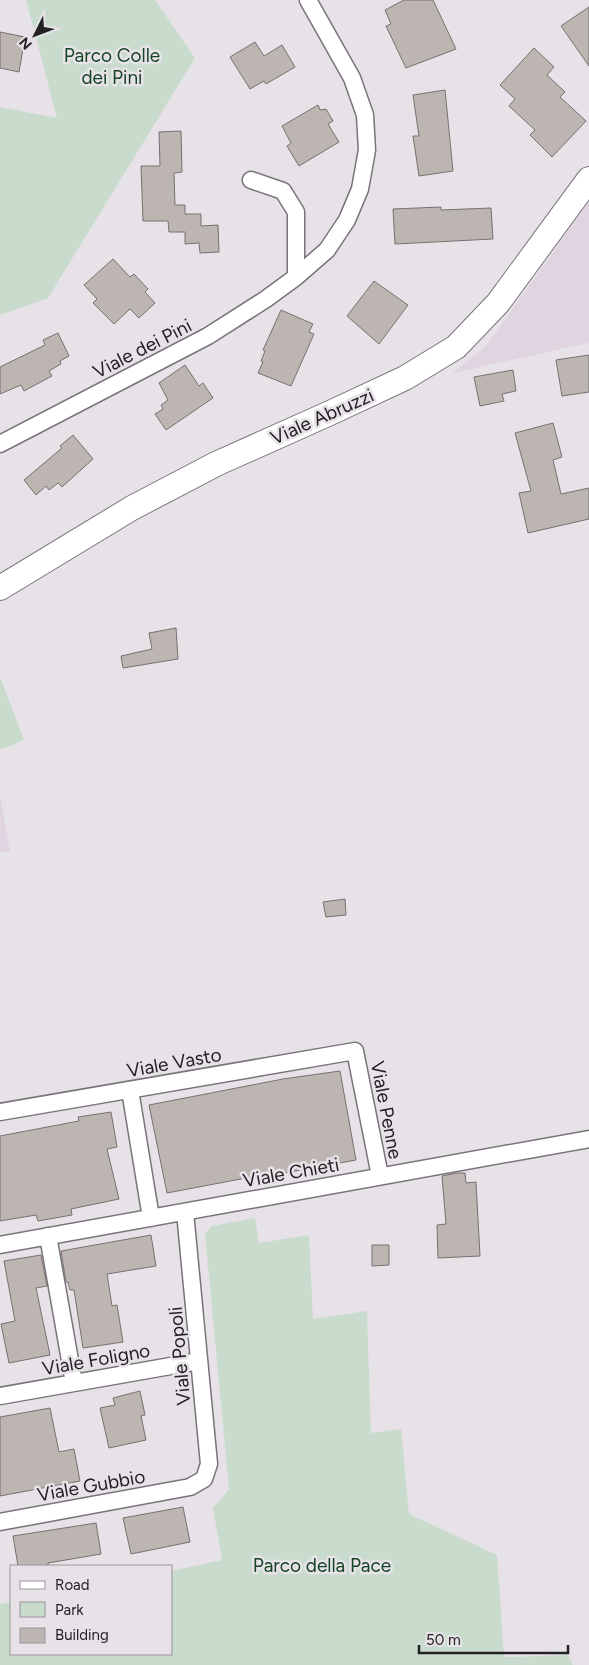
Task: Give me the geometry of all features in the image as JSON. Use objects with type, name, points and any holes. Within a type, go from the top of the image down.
[{"type":"street","name":"Viale dei Pini","points":[[0,444],[208,336],[266,299],[296,277],[327,250],[347,220],[360,189],[367,150],[365,114],[352,78],[308,0]]},
{"type":"street","name":"Viale Abruzzi","points":[[0,588],[132,508],[216,464],[405,378],[456,347],[498,303],[589,179]]},
{"type":"street","points":[[251,180],[283,190],[296,212],[296,277]]},
{"type":"street","name":"Viale Vasto","points":[[0,1112],[355,1051]]},
{"type":"street","name":"Viale Penne","points":[[355,1051],[380,1176]]},
{"type":"street","points":[[130,1090],[150,1218]]},
{"type":"street","name":"Viale Chieti","points":[[0,1245],[589,1139]]},
{"type":"street","name":"Viale Popoli","points":[[185,1212],[208,1464],[204,1479],[190,1488]]},
{"type":"street","points":[[48,1236],[74,1383]]},
{"type":"street","name":"Viale Foligno","points":[[0,1396],[199,1361]]},
{"type":"street","name":"Viale Gubbio","points":[[0,1522],[190,1488]]},
{"type":"shaded area","points":[[589,202],[589,343],[452,373],[487,345]]},
{"type":"shaded area","points":[[0,796],[10,851],[0,853]]},
{"type":"green space","name":"Parco Colle dei Pini","points":[[26,0],[155,0],[195,58],[48,298],[0,315],[0,107],[57,118]]},
{"type":"green space","points":[[0,677],[24,740],[0,750]]},
{"type":"green space","name":"Parco della Pace","points":[[255,1218],[259,1243],[309,1235],[313,1319],[367,1311],[371,1433],[401,1429],[409,1514],[497,1555],[504,1657],[568,1655],[573,1665],[0,1665],[0,1604],[10,1602],[10,1655],[172,1655],[172,1571],[222,1560],[213,1508],[229,1489],[205,1234],[212,1226]]},
{"type":"building","points":[[404,0],[433,0],[456,49],[406,68],[386,26],[391,24],[385,10]]},
{"type":"building","points":[[589,7],[589,66],[561,26]]},
{"type":"building","points":[[0,32],[25,37],[19,72],[0,68]]},
{"type":"building","points":[[255,42],[264,56],[282,45],[295,67],[266,84],[264,81],[250,89],[230,57]]},
{"type":"building","points":[[534,48],[554,67],[547,75],[565,92],[560,97],[586,121],[552,157],[530,135],[535,130],[509,106],[515,99],[500,85]]},
{"type":"building","points":[[445,90],[453,171],[419,176],[413,136],[419,136],[413,95]]},
{"type":"building","points":[[318,105],[320,110],[326,109],[333,121],[328,124],[339,142],[299,166],[287,146],[291,143],[282,126]]},
{"type":"building","points":[[181,131],[182,172],[174,173],[175,205],[185,205],[185,214],[201,214],[201,226],[218,225],[219,252],[200,253],[199,243],[185,244],[185,232],[169,232],[168,221],[143,221],[141,166],[160,166],[159,132]]},
{"type":"building","points":[[441,207],[441,210],[491,208],[493,239],[395,244],[393,209]]},
{"type":"building","points":[[113,259],[130,277],[134,274],[148,289],[145,292],[155,303],[139,318],[130,309],[114,324],[93,303],[97,299],[84,285]]},
{"type":"building","points":[[374,281],[408,305],[379,344],[347,316]]},
{"type":"building","points":[[281,310],[313,324],[309,332],[314,334],[291,386],[258,373],[263,362],[261,361],[265,351],[263,350]]},
{"type":"building","points":[[58,333],[69,356],[60,361],[61,364],[49,371],[52,376],[24,391],[21,385],[0,394],[0,367],[45,345],[43,340]]},
{"type":"building","points":[[589,355],[589,392],[562,396],[556,360]]},
{"type":"building","points":[[185,365],[199,386],[203,383],[213,398],[166,430],[155,414],[163,409],[161,405],[168,400],[159,383]]},
{"type":"building","points":[[513,370],[516,391],[502,394],[504,401],[480,406],[474,377]]},
{"type":"building","points":[[553,423],[562,457],[553,460],[561,494],[589,488],[589,519],[528,533],[519,493],[531,491],[515,433]]},
{"type":"building","points":[[73,435],[93,459],[62,487],[58,483],[49,490],[46,486],[36,495],[24,480],[62,448],[60,446]]},
{"type":"building","points":[[176,628],[178,659],[123,668],[121,656],[152,649],[149,633]]},
{"type":"building","points":[[345,899],[346,915],[326,917],[323,902]]},
{"type":"building","points":[[340,1071],[356,1160],[268,1176],[267,1174],[167,1193],[149,1105],[283,1079]]},
{"type":"building","points":[[111,1112],[117,1147],[107,1149],[119,1199],[71,1209],[72,1215],[38,1221],[36,1215],[0,1221],[0,1136],[79,1121],[78,1117]]},
{"type":"building","points":[[465,1173],[466,1183],[476,1182],[480,1256],[438,1258],[437,1225],[446,1224],[442,1176]]},
{"type":"building","points":[[151,1235],[156,1266],[107,1274],[112,1306],[117,1305],[123,1342],[83,1348],[74,1290],[70,1290],[68,1282],[66,1282],[61,1251]]},
{"type":"building","points":[[372,1245],[389,1245],[389,1265],[372,1266]]},
{"type":"building","points":[[41,1255],[47,1286],[36,1288],[50,1355],[9,1363],[1,1324],[15,1321],[4,1261]]},
{"type":"building","points":[[140,1391],[145,1415],[141,1416],[146,1440],[109,1448],[100,1408],[115,1405],[113,1398]]},
{"type":"building","points":[[50,1408],[59,1452],[74,1449],[80,1481],[0,1496],[0,1417]]},
{"type":"building","points":[[183,1507],[190,1542],[131,1554],[123,1518]]},
{"type":"building","points":[[96,1523],[101,1554],[48,1563],[48,1565],[18,1565],[13,1536]]}]
